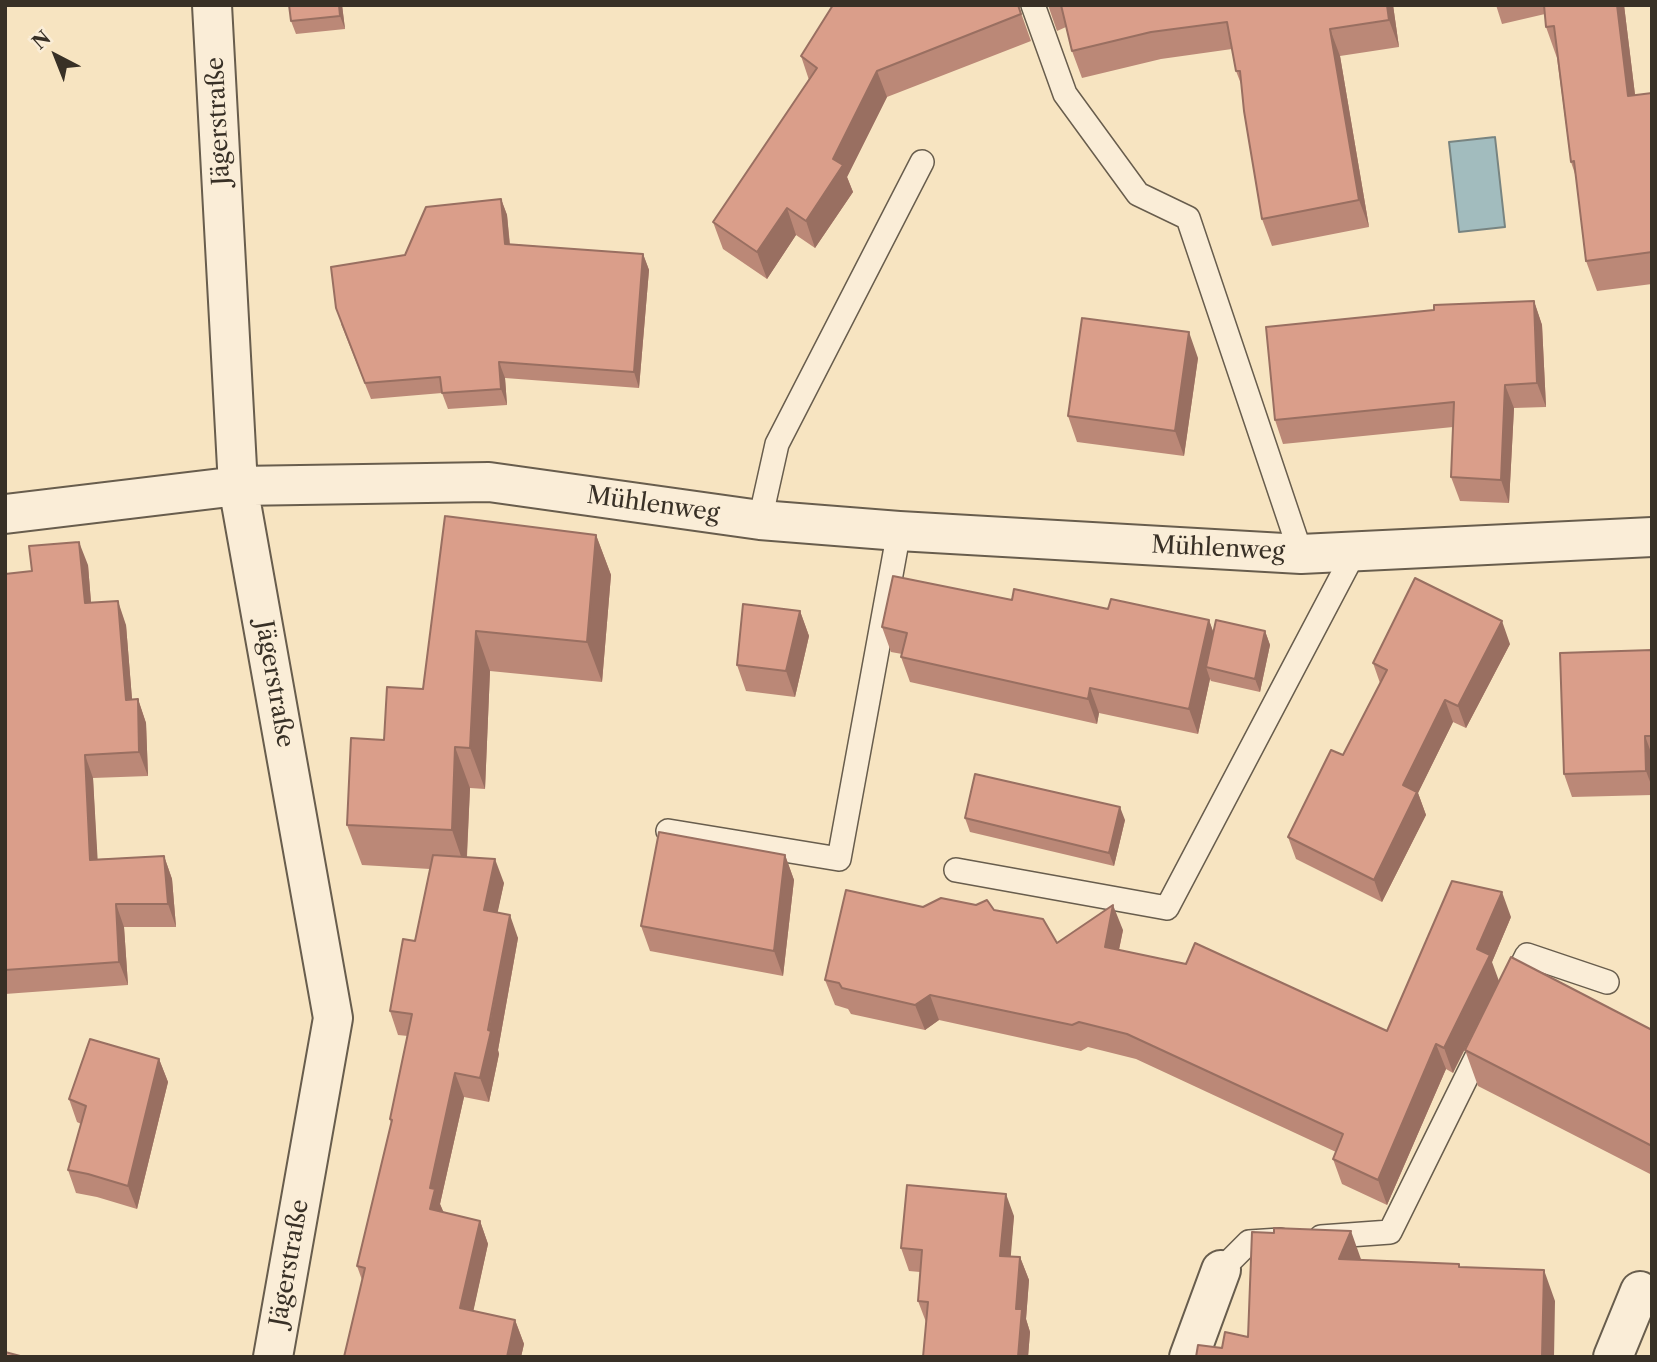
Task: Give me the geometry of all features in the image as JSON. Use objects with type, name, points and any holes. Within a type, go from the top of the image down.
[{"type":"street","name":"Jägerstraße","points":[[212,5],[239,486],[333,1018],[273,1357]]},
{"type":"street","name":"Mühlenweg","points":[[5,514],[239,486],[489,482],[760,520],[899,531],[1301,554],[1652,537]]},
{"type":"street","points":[[1189,1357],[1221,1270]]},
{"type":"street","points":[[1613,1357],[1640,1291]]},
{"type":"lane","name":"Mühlenweg","points":[[1033,5],[1065,94],[1081,116],[1138,194],[1188,218],[1301,554]]},
{"type":"lane","points":[[760,520],[777,444],[922,162]]},
{"type":"lane","points":[[668,831],[839,859],[899,531]]},
{"type":"lane","points":[[956,870],[1167,908],[1355,551]]},
{"type":"lane","points":[[1503,1004],[1527,955],[1607,982]]},
{"type":"lane","points":[[1221,1270],[1249,1242],[1390,1232],[1491,1028]]},
{"type":"water","points":[[1495,137],[1505,227],[1459,232],[1449,142]]},
{"type":"building","points":[[289,5],[339,5],[340,16],[291,21]]},
{"type":"building","points":[[833,5],[1018,5],[1021,14],[877,71],[833,159],[843,165],[806,221],[787,208],[757,252],[713,222],[817,68],[801,56]]},
{"type":"building","points":[[1061,5],[1387,5],[1389,20],[1330,29],[1359,200],[1262,219],[1240,71],[1236,71],[1227,22],[1151,32],[1072,51]]},
{"type":"building","points":[[1544,5],[1617,5],[1628,96],[1652,93],[1652,252],[1586,261],[1554,26],[1546,27]]},
{"type":"building","points":[[501,199],[505,244],[643,254],[634,372],[499,362],[501,389],[442,393],[440,377],[365,383],[336,308],[331,267],[405,255],[426,207]]},
{"type":"building","points":[[1534,301],[1537,383],[1505,385],[1501,480],[1451,477],[1454,402],[1275,420],[1266,327],[1434,310],[1434,305]]},
{"type":"building","points":[[1082,318],[1189,332],[1175,431],[1068,416]]},
{"type":"building","points":[[445,516],[596,535],[587,642],[476,631],[470,748],[455,747],[452,830],[347,825],[351,738],[384,740],[387,687],[423,689]]},
{"type":"building","points":[[79,542],[85,603],[118,601],[126,700],[138,699],[139,752],[85,755],[90,860],[164,856],[168,904],[116,904],[119,962],[5,970],[5,574],[32,571],[29,546]]},
{"type":"building","points":[[893,576],[1012,600],[1014,589],[1108,609],[1111,599],[1209,620],[1189,709],[1090,688],[1088,699],[901,657],[907,633],[882,627]]},
{"type":"building","points":[[1415,578],[1502,621],[1458,706],[1445,700],[1403,785],[1417,792],[1374,880],[1288,837],[1331,750],[1343,755],[1387,670],[1373,663]]},
{"type":"building","points":[[743,604],[800,611],[786,671],[737,665]]},
{"type":"building","points":[[1216,620],[1265,631],[1255,679],[1206,667]]},
{"type":"building","points":[[1652,650],[1652,736],[1645,736],[1646,771],[1564,774],[1560,653]]},
{"type":"building","points":[[975,774],[1120,807],[1109,853],[965,818]]},
{"type":"building","points":[[659,832],[785,855],[774,951],[641,926]]},
{"type":"building","points":[[433,855],[495,859],[484,910],[510,915],[488,1030],[491,1031],[480,1078],[455,1073],[430,1188],[435,1189],[430,1209],[480,1221],[460,1308],[515,1320],[507,1357],[344,1357],[365,1268],[357,1266],[392,1120],[390,1119],[412,1014],[390,1011],[403,939],[415,941]]},
{"type":"building","points":[[1452,881],[1502,892],[1477,949],[1490,955],[1444,1048],[1436,1044],[1378,1180],[1333,1159],[1343,1134],[1127,1034],[1079,1022],[1072,1025],[930,995],[915,1005],[842,988],[839,983],[825,980],[846,890],[923,907],[941,898],[976,905],[987,900],[994,910],[1043,919],[1057,943],[1113,905],[1105,947],[1186,964],[1195,943],[1387,1031]]},
{"type":"building","points":[[1511,957],[1652,1030],[1652,1146],[1465,1050]]},
{"type":"building","points":[[90,1039],[159,1059],[128,1186],[68,1170],[86,1106],[69,1099]]},
{"type":"building","points":[[907,1185],[1006,1194],[1000,1256],[1020,1257],[1016,1309],[1022,1309],[1018,1357],[923,1357],[928,1302],[918,1301],[922,1250],[901,1248]]},
{"type":"building","points":[[1274,1228],[1351,1231],[1339,1259],[1544,1270],[1542,1357],[1196,1357],[1198,1345],[1222,1348],[1225,1332],[1248,1337],[1252,1232],[1274,1233]]},
{"type":"building","points":[[5,1352],[24,1357],[5,1357]]}]
